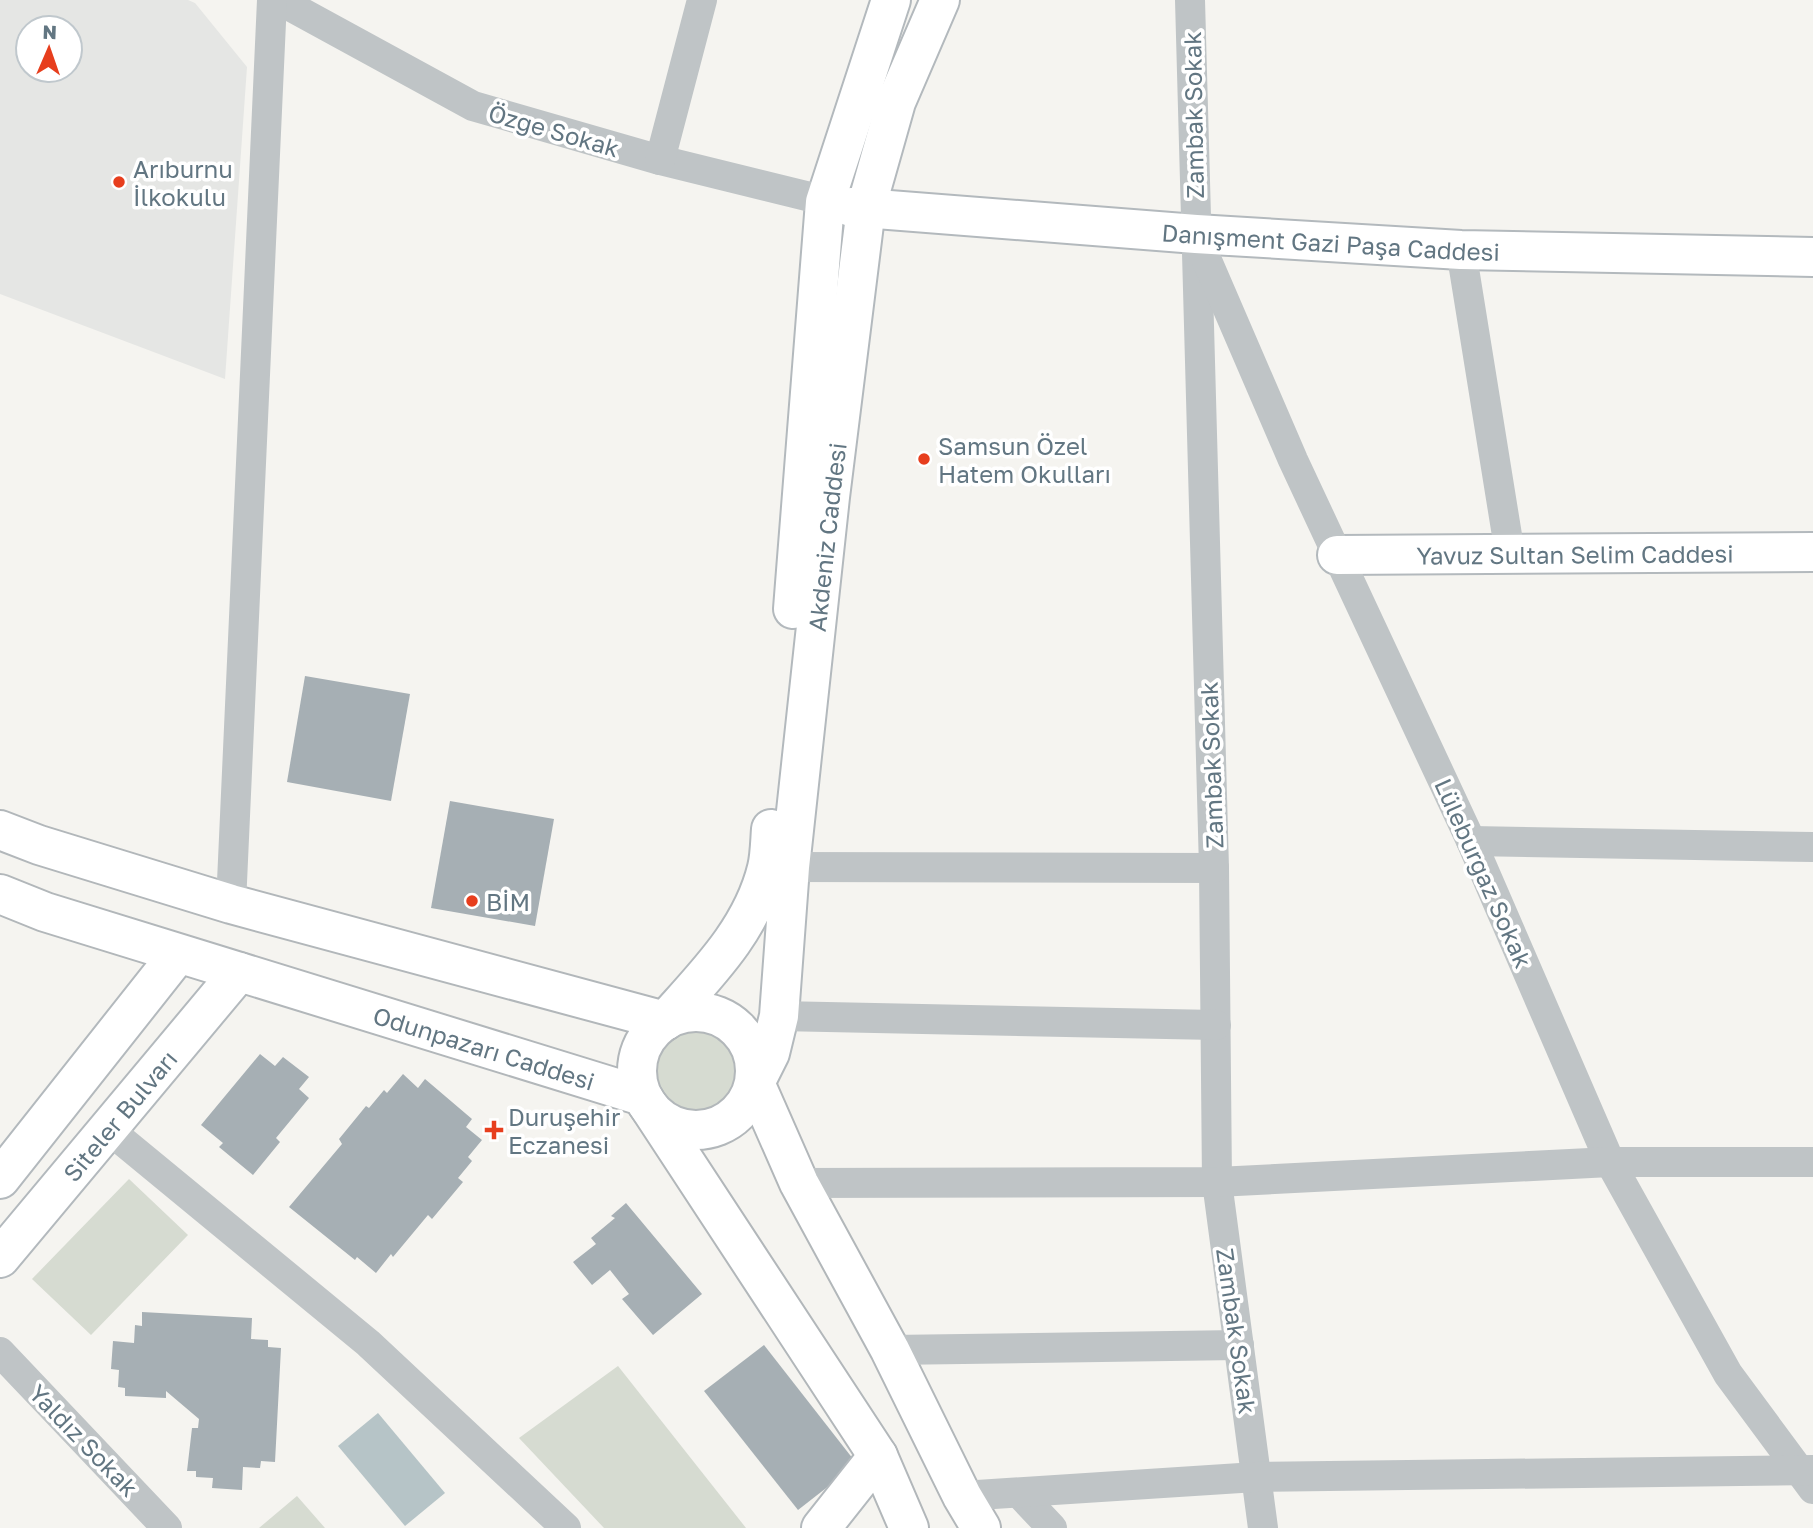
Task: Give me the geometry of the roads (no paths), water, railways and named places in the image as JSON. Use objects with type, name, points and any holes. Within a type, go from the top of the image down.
[{"type":"main road","name":"Akdeniz Caddesi","points":[[665,1021],[727,950],[750,915],[768,867],[795,588],[847,206],[891,0]]},
{"type":"main road","name":"Akdeniz Caddesi","points":[[755,1083],[770,1053],[779,1016],[790,867],[829,511],[847,206],[940,0]]},
{"type":"main road","name":"Danışment Gazi Paşa Caddesi","points":[[847,206],[1196,234],[1461,250],[1813,257]]},
{"type":"main road","name":"Yavuz Sultan Selim Caddesi","points":[[1337,555],[1813,552]]},
{"type":"main road","points":[[0,830],[39,845],[231,904],[665,1021]]},
{"type":"main road","name":"Odunpazarı Caddesi","points":[[0,894],[45,912],[178,954],[642,1096]]},
{"type":"main road","points":[[0,1179],[178,954]]},
{"type":"main road","name":"Siteler Bulvarı","points":[[0,1258],[239,972]]},
{"type":"main road","points":[[909,1528],[878,1456],[642,1096],[637,1076],[639,1054],[649,1036],[665,1021],[683,1014],[703,1013],[722,1018],[738,1029],[749,1045],[755,1064],[755,1083],[799,1183],[890,1350],[962,1496],[981,1528]]},
{"type":"main road","points":[[642,1096],[657,1115],[678,1128],[703,1130],[727,1122],[745,1105],[755,1083]]},
{"type":"main road","points":[[821,1528],[878,1456]]},
{"type":"street","points":[[231,904],[272,0]]},
{"type":"street","name":"Özge Sokak","points":[[279,0],[473,106],[660,160],[847,206]]},
{"type":"street","points":[[660,160],[702,0]]},
{"type":"street","name":"Zambak Sokak","points":[[1188,7],[1214,868],[1217,1182],[1263,1528]]},
{"type":"street","name":"Lüleburgaz Sokak","points":[[1196,234],[1293,460],[1472,841],[1610,1162],[1728,1374],[1808,1476]]},
{"type":"street","points":[[1461,250],[1510,554]]},
{"type":"street","points":[[1472,841],[1813,847]]},
{"type":"street","points":[[790,867],[1214,868]]},
{"type":"street","points":[[779,1016],[1216,1025]]},
{"type":"street","points":[[108,1129],[368,1343],[565,1528]]},
{"type":"street","points":[[799,1183],[1217,1182],[1610,1162],[1813,1162]]},
{"type":"street","points":[[890,1350],[1239,1345]]},
{"type":"street","name":"Yaldız Sokak","points":[[0,1352],[167,1528]]},
{"type":"street","points":[[962,1496],[1256,1477],[1808,1476]]},
{"type":"street","points":[[1019,1493],[1052,1528]]},
{"type":"place","name":"Arıburnu İlkokulu","points":[[119,182]]},
{"type":"place","name":"Samsun Özel Hatem Okulları","points":[[924,459]]},
{"type":"place","name":"BİM","points":[[472,901]]},
{"type":"place","name":"Duruşehir Eczanesi","points":[[494,1130]]}]
